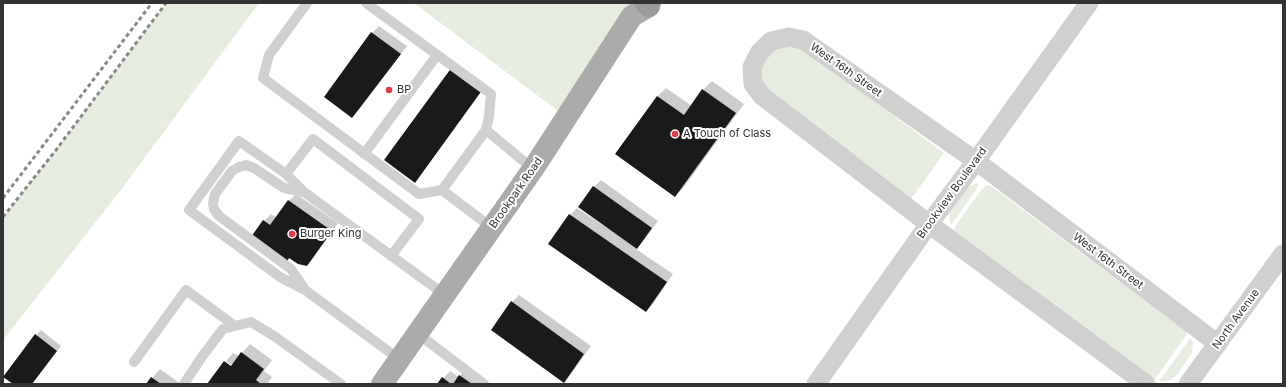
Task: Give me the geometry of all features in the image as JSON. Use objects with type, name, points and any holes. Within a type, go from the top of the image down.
[{"type":"main road","name":"Brookpark Road","points":[[382,384],[533,169],[632,16],[648,4]]},
{"type":"street","name":"Brookview Boulevard","points":[[816,384],[929,224],[1089,3]]},
{"type":"street","name":"West 16th Street","points":[[1146,384],[929,224],[762,96],[753,84],[752,67],[759,53],[771,41],[789,37],[803,40],[976,161],[1218,344]]},
{"type":"street","name":"North Avenue","points":[[1188,384],[1283,254]]},
{"type":"lane","points":[[306,3],[269,55],[263,78],[419,194],[442,190],[486,130],[491,94],[366,3]]},
{"type":"lane","points":[[364,154],[437,55]]},
{"type":"lane","points":[[486,130],[533,169]]},
{"type":"lane","points":[[286,174],[313,139],[419,219],[391,256]]},
{"type":"lane","points":[[400,359],[305,290],[280,278],[189,210],[239,141],[286,174],[304,192],[445,295]]},
{"type":"lane","points":[[304,192],[284,188],[254,168],[246,165],[239,166],[232,172],[215,194],[213,203],[214,209],[219,216],[291,269],[305,290]]},
{"type":"lane","points":[[442,190],[492,228]]},
{"type":"lane","points":[[134,362],[186,290],[234,326]]},
{"type":"lane","points":[[184,384],[223,329],[250,322],[274,336],[341,384]]},
{"type":"lane","points":[[417,333],[484,384]]},
{"type":"shaded area","points":[[166,3],[259,3],[120,191],[3,340],[3,217],[56,150]]},
{"type":"shaded area","points":[[414,3],[646,3],[569,119]]},
{"type":"shaded area","points":[[786,46],[804,49],[944,153],[911,199],[769,95],[761,80],[761,70],[769,54],[778,48]]},
{"type":"shaded area","points":[[979,183],[976,190],[951,225],[949,216],[950,211],[968,187]]},
{"type":"shaded area","points":[[987,185],[991,186],[1187,332],[1155,379],[954,231],[956,225],[982,189]]},
{"type":"shaded area","points":[[1191,338],[1193,343],[1192,353],[1176,376],[1168,381],[1159,381],[1189,340]]},
{"type":"building","points":[[371,32],[401,54],[352,118],[324,97]]},
{"type":"building","points":[[452,67],[483,89],[415,183],[384,160]]},
{"type":"building","name":"A Touch of Class","points":[[702,89],[736,113],[675,197],[615,154],[657,96],[684,115]]},
{"type":"building","points":[[593,186],[652,228],[637,249],[578,207]]},
{"type":"building","name":"Burger King","points":[[288,200],[332,231],[307,266],[298,264],[289,258],[287,262],[251,237],[263,220],[270,225]]},
{"type":"building","points":[[569,214],[667,282],[646,312],[548,244]]},
{"type":"building","points":[[511,301],[584,354],[564,383],[491,330]]},
{"type":"building","points":[[35,334],[57,351],[32,384],[13,384],[3,377]]},
{"type":"building","points":[[241,352],[264,369],[256,380],[261,384],[207,384],[224,361],[231,366]]},
{"type":"building","points":[[459,375],[472,384],[453,384]]},
{"type":"building","points":[[151,377],[161,384],[146,384]]},
{"type":"building","points":[[442,377],[451,384],[437,384]]},
{"type":"railway","points":[[3,198],[152,3]]},
{"type":"railway","points":[[3,217],[56,150],[166,3]]},
{"type":"place","name":"BP","points":[[389,90]]},
{"type":"place","name":"A Touch of Class","points":[[675,134]]},
{"type":"place","name":"Burger King","points":[[292,234]]}]
